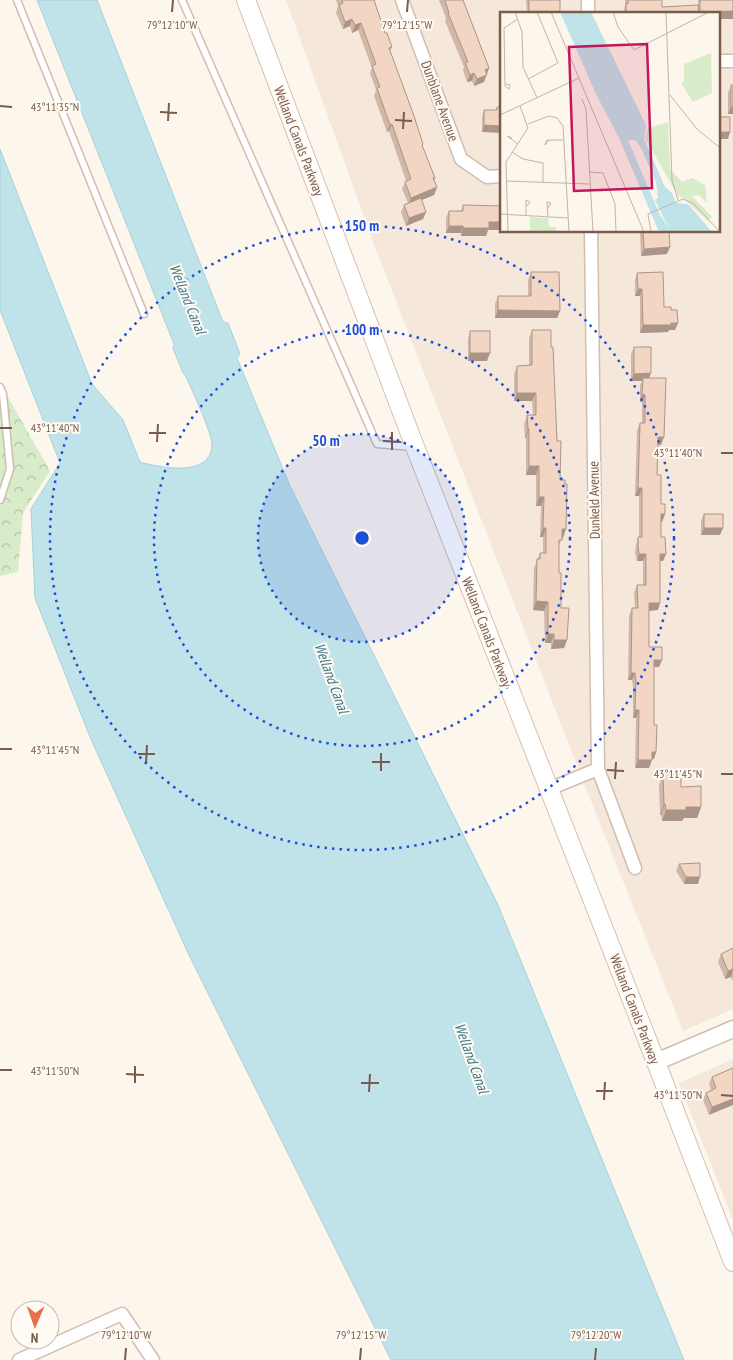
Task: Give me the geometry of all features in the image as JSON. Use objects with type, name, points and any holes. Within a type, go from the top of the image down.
[{"type":"main road","name":"Welland Canals Parkway","points":[[246,0],[415,447],[733,1262]]},
{"type":"street","name":"Dunblane Avenue","points":[[402,0],[461,159],[487,177],[500,176]]},
{"type":"street","points":[[720,61],[733,61]]},
{"type":"street","name":"Dunkeld Avenue","points":[[591,232],[598,769],[635,868]]},
{"type":"street","points":[[549,789],[598,769]]},
{"type":"street","points":[[656,1062],[733,1029]]},
{"type":"street","points":[[19,1360],[122,1314],[153,1360]]},
{"type":"lane","points":[[17,0],[144,314]]},
{"type":"lane","points":[[182,0],[377,444],[415,447]]},
{"type":"lane","points":[[0,387],[3,394],[10,469],[0,500]]},
{"type":"shaded area","points":[[286,0],[733,0],[733,1009],[683,1031],[589,796],[375,247]]},
{"type":"shaded area","points":[[733,1059],[733,1220],[679,1083]]},
{"type":"green space","points":[[0,383],[50,471],[23,513],[18,572],[0,576]]},
{"type":"water","name":"Welland Canal","points":[[37,0],[97,0],[223,322],[228,323],[240,354],[237,358],[290,486],[498,905],[684,1360],[391,1360],[188,953],[90,737],[35,598],[31,509],[60,463],[0,310],[0,149],[92,384],[123,420],[140,462],[172,468],[195,466],[204,462],[210,455],[212,444],[205,421],[173,348],[174,344]]},
{"type":"building","points":[[342,0],[374,0],[385,33],[387,33],[392,47],[389,48],[437,187],[411,198],[405,182],[411,179],[377,88],[380,87],[372,66],[376,64],[361,23],[355,25],[352,19],[345,22],[339,5],[343,3]]},
{"type":"building","points":[[445,0],[463,0],[489,68],[485,70],[487,75],[477,79],[474,73],[470,75],[465,62],[468,62],[448,13]]},
{"type":"building","points":[[529,0],[560,0],[560,12],[529,12]]},
{"type":"building","points":[[628,0],[662,0],[662,7],[698,5],[699,12],[626,12],[626,4],[628,4]]},
{"type":"building","points":[[700,0],[733,0],[733,11],[700,12]]},
{"type":"building","points":[[731,85],[733,85],[733,107],[731,107]]},
{"type":"building","points":[[497,107],[500,107],[500,126],[484,125],[484,110],[497,110]]},
{"type":"building","points":[[720,117],[730,117],[730,132],[720,132]]},
{"type":"building","points":[[421,198],[426,212],[409,218],[404,205]]},
{"type":"building","points":[[463,205],[500,206],[500,222],[489,222],[489,228],[449,226],[449,211],[463,211]]},
{"type":"building","points":[[643,232],[669,232],[670,247],[644,249]]},
{"type":"building","points":[[531,272],[559,272],[560,311],[498,310],[498,296],[531,296]]},
{"type":"building","points":[[663,272],[664,307],[671,307],[671,310],[677,310],[678,323],[671,323],[671,325],[643,325],[642,289],[638,289],[637,273]]},
{"type":"building","points":[[532,330],[551,330],[551,347],[553,347],[557,441],[561,441],[560,480],[565,480],[565,484],[567,484],[566,529],[562,529],[562,540],[559,540],[559,573],[561,573],[561,608],[569,608],[567,640],[554,640],[554,634],[548,634],[548,602],[536,601],[537,559],[540,559],[540,553],[546,553],[546,528],[543,528],[544,497],[539,497],[539,466],[529,466],[527,415],[536,415],[536,393],[517,393],[517,366],[532,365]]},
{"type":"building","points":[[470,331],[490,331],[490,353],[470,353]]},
{"type":"building","points":[[634,347],[651,347],[651,373],[634,374]]},
{"type":"building","points":[[643,378],[666,378],[664,437],[658,437],[657,475],[661,475],[661,504],[665,504],[665,514],[661,514],[661,537],[665,537],[666,554],[660,554],[660,603],[649,603],[649,647],[662,647],[662,660],[654,660],[654,725],[657,725],[656,752],[652,752],[652,760],[638,760],[639,710],[635,710],[635,673],[631,673],[632,608],[638,608],[637,585],[646,585],[646,554],[639,554],[638,546],[638,537],[642,537],[642,488],[638,488],[640,423],[645,423],[645,395],[642,394]]},
{"type":"building","points":[[704,514],[723,514],[723,528],[704,528]]},
{"type":"building","points":[[663,774],[681,774],[681,787],[701,786],[701,807],[686,807],[686,810],[666,810]]},
{"type":"building","points":[[700,863],[700,877],[686,877],[679,864]]},
{"type":"building","points":[[733,948],[733,969],[728,971],[721,954]]},
{"type":"building","points":[[733,1068],[733,1099],[712,1107],[706,1093],[716,1088],[712,1077]]}]
